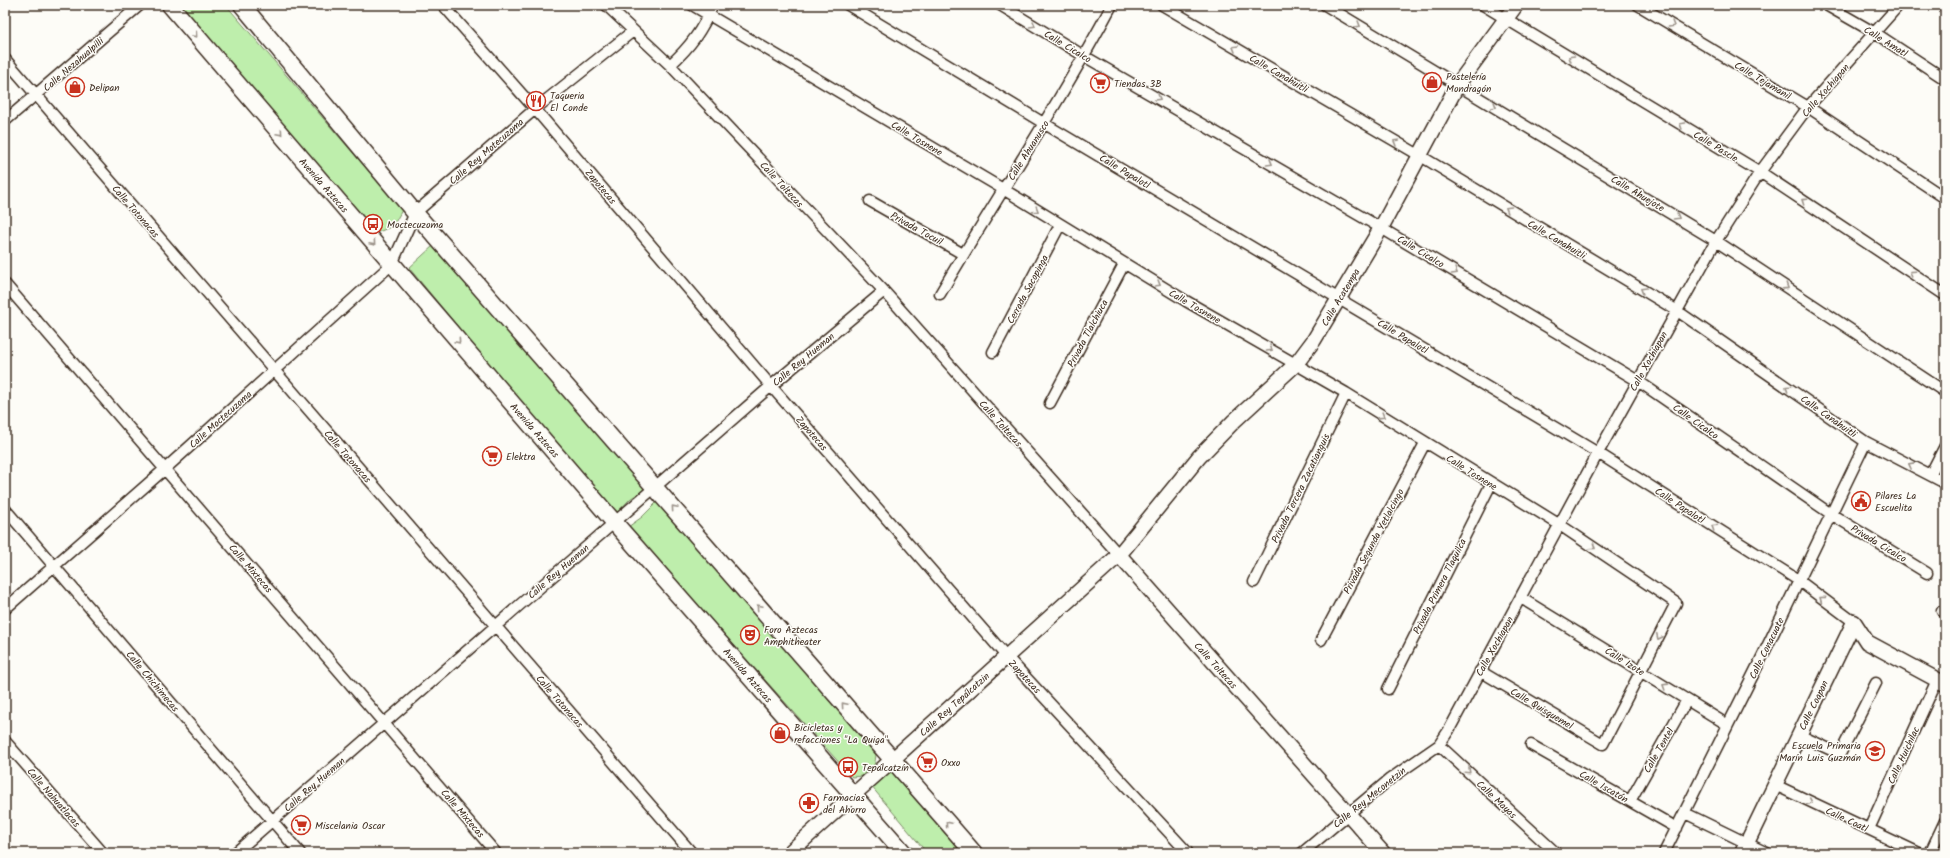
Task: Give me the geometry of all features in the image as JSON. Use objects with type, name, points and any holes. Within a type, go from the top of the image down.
[{"type":"main road","name":"Avenida Aztecas","points":[[170,5],[614,522],[904,853]]},
{"type":"main road","points":[[242,5],[414,213],[974,853]]},
{"type":"street","name":"Calle Nezahualpilli","points":[[5,122],[140,5]]},
{"type":"street","name":"Zapotecas","points":[[444,5],[535,109],[771,386],[1006,656],[1188,853]]},
{"type":"street","name":"Calle Toltecas","points":[[606,5],[670,65],[884,291],[1383,853]]},
{"type":"street","name":"Calle Tosnene","points":[[692,5],[711,9],[1060,226],[1346,394],[1560,525],[1676,603],[1642,672]]},
{"type":"street","name":"Calle Papalotl","points":[[848,5],[1598,453],[1798,580],[1854,622],[1867,642],[1941,682]]},
{"type":"street","name":"Calle Cicalco","points":[[1000,5],[1084,56],[1381,228],[1638,380],[1831,514]]},
{"type":"street","name":"Calle Ahuanusco","points":[[940,294],[963,254],[1045,124],[1112,5]]},
{"type":"street","name":"Calle Canahuitli","points":[[1162,5],[1418,155],[1676,310],[1866,442],[1945,483]]},
{"type":"street","name":"Calle Ahuejote","points":[[1325,5],[1716,240],[1945,392]]},
{"type":"street","name":"Calle Pascle","points":[[1483,5],[1760,172],[1945,295]]},
{"type":"street","name":"Calle Acatempa","points":[[1119,555],[1200,457],[1234,421],[1296,364],[1314,340],[1381,228],[1418,155],[1458,84],[1516,5]]},
{"type":"street","name":"Calle Tejamanil","points":[[1638,5],[1808,107],[1945,198]]},
{"type":"street","name":"Calle Amatl","points":[[1826,5],[1876,33],[1945,79]]},
{"type":"street","name":"Calle Xochiapan","points":[[1439,745],[1449,730],[1598,453],[1716,240],[1760,172],[1808,107],[1876,33],[1899,5]]},
{"type":"street","points":[[670,65],[687,49],[699,33],[711,9]]},
{"type":"street","name":"Calle Rey Motecuzoma","points":[[414,213],[535,109],[633,31]]},
{"type":"street","name":"Calle Totonacas","points":[[5,59],[692,853]]},
{"type":"street","name":"Privada Tocuil","points":[[870,201],[963,254]]},
{"type":"street","name":"Calle Moctecuzoma","points":[[5,609],[166,468],[392,264],[414,213]]},
{"type":"street","name":"Cerrada Sacopinga","points":[[993,352],[1060,226]]},
{"type":"street","name":"Privada Tlalchiuca","points":[[1050,403],[1124,264]]},
{"type":"street","name":"Calle Mixtecas","points":[[5,284],[166,468],[496,853]]},
{"type":"street","name":"Calle Rey Hueman","points":[[235,853],[771,386],[884,291]]},
{"type":"street","name":"Privada Tercera Zacatianguis","points":[[1254,582],[1346,394]]},
{"type":"street","name":"Calle Conacuate","points":[[1664,853],[1866,442]]},
{"type":"street","name":"Privada Segunda Yetlalcingo","points":[[1321,640],[1425,443]]},
{"type":"street","points":[[1930,475],[1945,446]]},
{"type":"street","name":"Privada Primera Tlaquilca","points":[[1388,689],[1491,484]]},
{"type":"street","name":"Calle Chichimecas","points":[[5,509],[300,853]]},
{"type":"street","name":"Privada Cicalco","points":[[1831,514],[1927,573]]},
{"type":"street","name":"Calle Rey Tepálcatzin","points":[[789,853],[854,796],[892,759],[1119,555]]},
{"type":"street","name":"Calle Izote","points":[[1521,598],[1728,725]]},
{"type":"street","name":"Calle Coapan","points":[[1744,848],[1854,622]]},
{"type":"street","name":"Calle Quisquemel","points":[[1480,671],[1603,744],[1642,672]]},
{"type":"street","name":"Calle Huichilac","points":[[1869,830],[1941,682]]},
{"type":"street","points":[[1799,735],[1840,754],[1876,683]]},
{"type":"street","name":"Calle Tentel","points":[[1630,801],[1687,700]]},
{"type":"street","name":"Calle Nahuatlacas","points":[[5,742],[103,853]]},
{"type":"street","name":"Calle Rey Meconetzin","points":[[1302,853],[1390,779],[1439,745]]},
{"type":"street","name":"Calle Mayas","points":[[1439,745],[1556,853]]},
{"type":"street","name":"Calle Iscatón","points":[[1531,745],[1677,828]]},
{"type":"street","name":"Calle Coatl","points":[[1775,785],[1919,853]]},
{"type":"street","points":[[1684,813],[1744,848],[1767,853]]},
{"type":"street","points":[[1930,853],[1945,821]]},
{"type":"green space","points":[[180,5],[226,5],[402,210],[393,226],[376,233]]},
{"type":"green space","points":[[434,245],[645,489],[630,499],[615,515],[409,268]]},
{"type":"green space","points":[[657,502],[876,755],[873,775],[852,777],[628,527],[642,517]]},
{"type":"green space","points":[[886,766],[962,853],[927,853],[871,786]]},
{"type":"place","name":"Pastelería Mondragón","points":[[1432,82]]},
{"type":"place","name":"Tiendas 3B","points":[[1100,83]]},
{"type":"place","name":"Delipan","points":[[75,87]]},
{"type":"place","name":"Taqueria El Conde","points":[[536,101]]},
{"type":"place","name":"Moctecuzoma","points":[[373,224]]},
{"type":"place","name":"Elektra","points":[[492,456]]},
{"type":"place","name":"Pilares La Escuelita","points":[[1861,501]]},
{"type":"place","name":"Foro Aztecas Amphitheater","points":[[750,635]]},
{"type":"place","name":"Bicicletas y refacciones \"La Quiga\"","points":[[780,733]]},
{"type":"place","name":"Escuela Primaria Marín Luis Guzmán","points":[[1875,751]]},
{"type":"place","name":"Oxxo","points":[[927,762]]},
{"type":"place","name":"Tepálcatzín","points":[[848,767]]},
{"type":"place","name":"Farmacias del Ahorro","points":[[809,803]]},
{"type":"place","name":"Miscelania Oscar","points":[[301,825]]}]
